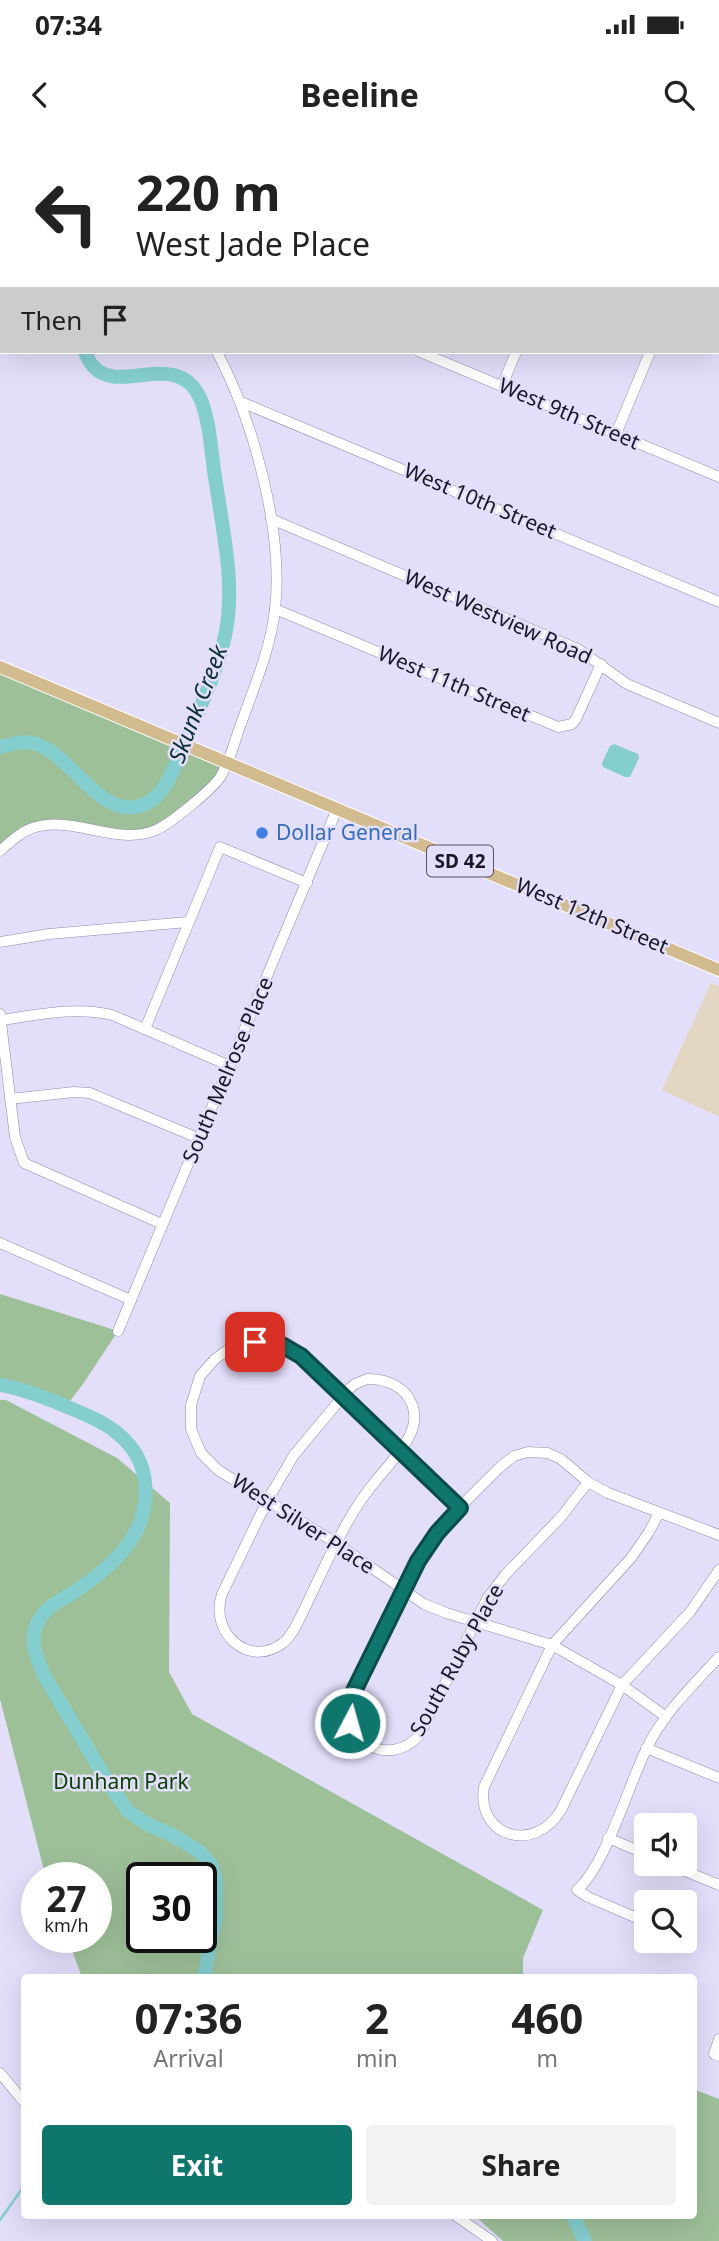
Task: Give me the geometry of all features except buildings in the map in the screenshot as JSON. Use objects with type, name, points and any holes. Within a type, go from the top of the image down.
[{"type":"main road","name":"West 12th Street","points":[[0,667],[719,970]]},
{"type":"street","points":[[0,851],[24,832],[44,825],[117,834],[153,832],[166,825],[221,776],[259,672],[275,609],[276,552],[271,519],[241,402],[218,354]]},
{"type":"street","name":"West 9th Street","points":[[425,354],[719,477]]},
{"type":"street","points":[[502,386],[515,354]]},
{"type":"street","points":[[616,434],[649,354]]},
{"type":"street","name":"West 10th Street","points":[[241,402],[719,602]]},
{"type":"street","name":"West Westview Road","points":[[271,519],[578,649],[627,684],[719,723]]},
{"type":"street","name":"West 11th Street","points":[[275,609],[558,727],[572,724],[576,719],[601,664]]},
{"type":"street","name":"South Melrose Place","points":[[118,1331],[337,809]]},
{"type":"street","points":[[145,1029],[220,847],[307,883]]},
{"type":"street","points":[[0,942],[49,934],[188,922]]},
{"type":"street","points":[[1,1020],[94,1011],[111,1015],[230,1066]]},
{"type":"street","points":[[0,1014],[10,1099],[18,1148],[24,1163],[162,1224]]},
{"type":"street","points":[[10,1099],[74,1092],[90,1093],[198,1138]]},
{"type":"street","points":[[0,1244],[131,1300]]},
{"type":"street","name":"West Silver Place","points":[[344,1396],[296,1352],[282,1345],[255,1342],[226,1350],[210,1364],[200,1376],[191,1405],[190,1420],[201,1453],[218,1470],[336,1543],[402,1589],[435,1609],[552,1645],[622,1685],[666,1717]]},
{"type":"street","points":[[367,1380],[385,1381],[402,1391],[410,1401],[415,1416],[414,1428],[402,1451],[366,1493],[336,1543],[288,1639],[270,1650],[258,1651],[240,1647],[230,1639],[220,1623],[220,1600],[267,1501],[303,1443],[344,1396],[355,1384],[367,1380]]},
{"type":"street","points":[[344,1396],[460,1508]]},
{"type":"street","points":[[402,1589],[427,1546],[460,1508],[499,1468],[514,1456],[528,1452],[548,1452],[561,1459],[588,1482],[625,1500],[719,1535]]},
{"type":"street","name":"South Ruby Place","points":[[402,1589],[350,1699],[348,1716],[353,1730],[361,1740],[381,1750],[395,1750],[419,1736],[488,1597],[497,1584],[561,1517],[588,1482]]},
{"type":"street","points":[[659,1513],[631,1558],[552,1645],[484,1787],[482,1798],[486,1813],[496,1826],[504,1831],[529,1836],[541,1832],[551,1824],[561,1811],[622,1685],[690,1612],[719,1570]]},
{"type":"street","points":[[634,1917],[578,1890],[590,1876],[646,1748],[666,1717],[718,1659]]},
{"type":"street","points":[[646,1748],[719,1778]]},
{"type":"street","points":[[608,1838],[634,1849]]},
{"type":"street","points":[[697,1876],[719,1885]]},
{"type":"street","points":[[719,2039],[714,2054],[719,2056]]},
{"type":"street","points":[[0,2073],[21,2098]]},
{"type":"street","points":[[460,2219],[489,2240]]},
{"type":"shaded area","points":[[614,744],[638,754],[639,758],[630,777],[603,767],[602,763],[610,746]]},
{"type":"shaded area","points":[[711,983],[719,986],[719,1117],[662,1090]]},
{"type":"green space","points":[[0,666],[227,762],[213,785],[147,833],[44,825],[0,851]]},
{"type":"green space","points":[[0,1294],[118,1331],[66,1406],[19,1388],[0,1385]]},
{"type":"green space","name":"Dunham Park","points":[[0,1400],[6,1400],[117,1458],[170,1503],[169,1672],[192,1714],[543,1910],[523,1958],[523,1974],[81,1974],[73,1953],[112,1953],[112,1862],[42,1862],[0,1699]]},
{"type":"green space","points":[[697,2091],[719,2099],[719,2241],[503,2241],[478,2219],[697,2219]]},
{"type":"waterway","name":"Skunk Creek","points":[[0,747],[22,742],[36,744],[50,751],[102,797],[116,805],[131,808],[147,803],[160,793],[173,770],[223,646],[229,595],[227,557],[209,431],[201,400],[191,384],[178,376],[164,374],[118,377],[104,374],[92,364],[86,354]]},
{"type":"waterway","name":"Skunk Creek","points":[[0,1385],[56,1402],[88,1416],[117,1433],[138,1458],[146,1488],[145,1503],[135,1533],[108,1566],[45,1612],[35,1629],[34,1643],[45,1677],[128,1811],[200,1852],[211,1864],[216,1881],[216,1916],[205,1974]]},
{"type":"waterway","points":[[0,2220],[21,2190]]},
{"type":"waterway","name":"Skunk Creek","points":[[574,2219],[585,2241]]},
{"type":"place","name":"Dollar General","points":[[262,833]]},
{"type":"route","points":[[255,1342],[282,1345],[301,1356],[460,1508],[427,1546],[402,1589],[350,1699],[350,1723]]}]
